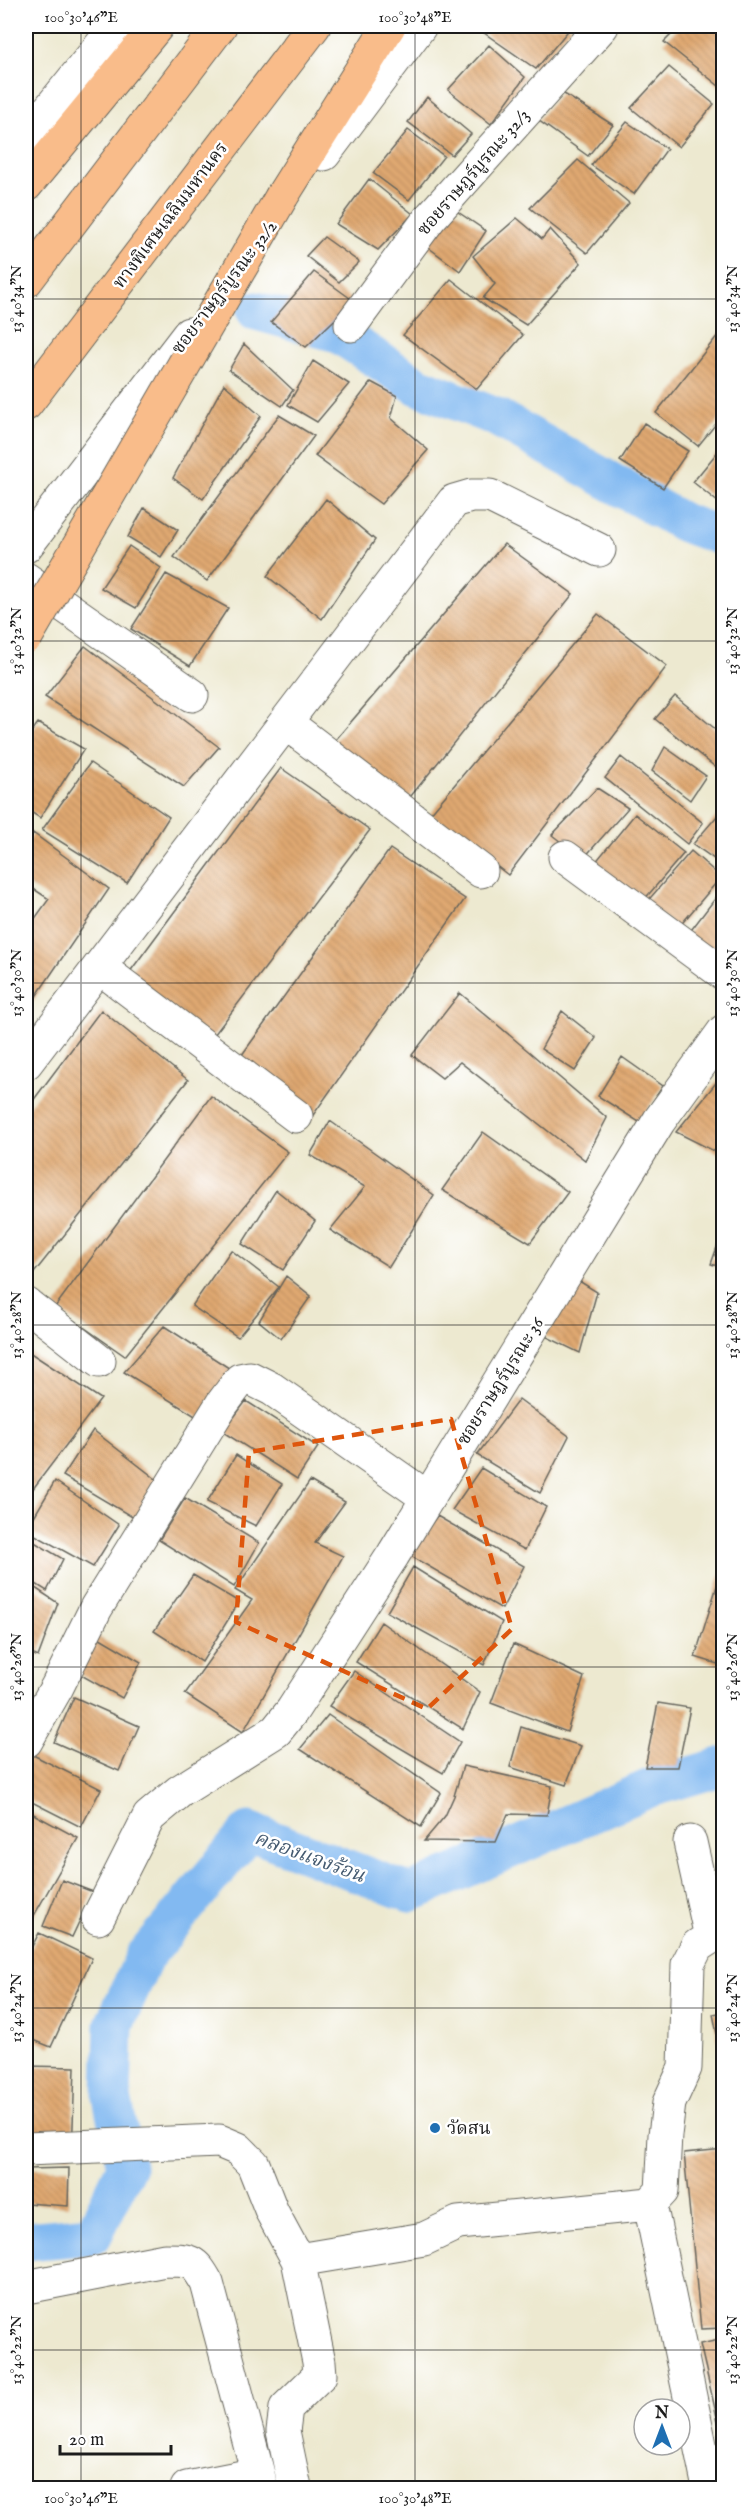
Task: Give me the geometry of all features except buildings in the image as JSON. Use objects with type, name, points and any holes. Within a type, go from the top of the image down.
[{"type":"highway","points":[[26,185],[157,26]]},
{"type":"highway","points":[[26,281],[220,26]]},
{"type":"highway","name":"ทางพิเศษเฉลิมมหานคร","points":[[26,404],[314,26]]},
{"type":"highway","points":[[26,637],[282,196],[389,26]]},
{"type":"street","points":[[26,138],[117,26]]},
{"type":"street","name":"ซอยราษฎร์บูรณะ 32/2","points":[[26,546],[166,365],[420,26]]},
{"type":"street","name":"ซอยราษฎร์บูรณะ 32/3","points":[[351,325],[430,218],[602,26]]},
{"type":"street","points":[[26,1063],[454,501],[471,496],[490,496],[599,550]]},
{"type":"street","points":[[26,579],[192,695]]},
{"type":"street","points":[[286,723],[481,871]]},
{"type":"street","points":[[565,857],[723,974]]},
{"type":"street","points":[[99,967],[296,1116]]},
{"type":"street","name":"ซอยราษฎร์บูรณะ 36","points":[[98,1918],[149,1817],[180,1791],[276,1731],[292,1712],[428,1498],[659,1121],[723,1031]]},
{"type":"street","points":[[26,1304],[99,1361]]},
{"type":"street","points":[[26,1741],[57,1687],[96,1608],[222,1404],[240,1380],[250,1378],[272,1389],[428,1498]]},
{"type":"street","points":[[298,2260],[424,2239],[458,2223],[650,2204],[663,2191],[665,2135],[669,2103],[685,2068],[688,1964],[697,1946],[717,1935],[690,1842]]},
{"type":"street","points":[[26,2149],[219,2141],[238,2150],[253,2164],[272,2212],[298,2260],[319,2362],[320,2375],[286,2408],[283,2431],[295,2488]]},
{"type":"street","points":[[650,2204],[709,2488]]},
{"type":"street","points":[[26,2287],[165,2260],[184,2260],[197,2265],[207,2283],[259,2481],[187,2488]]},
{"type":"highlighted area","points":[[451,1419],[512,1629],[427,1709],[236,1622],[249,1452]]},
{"type":"waterway","points":[[256,311],[337,333],[418,386],[496,417],[684,523],[724,537]]},
{"type":"waterway","name":"คลองแจงร้อน","points":[[26,2241],[93,2235],[126,2167],[112,2097],[114,2025],[145,1956],[249,1831],[410,1893],[650,1788],[724,1766]]},
{"type":"place","name":"วัดสน","points":[[435,2128]]}]
